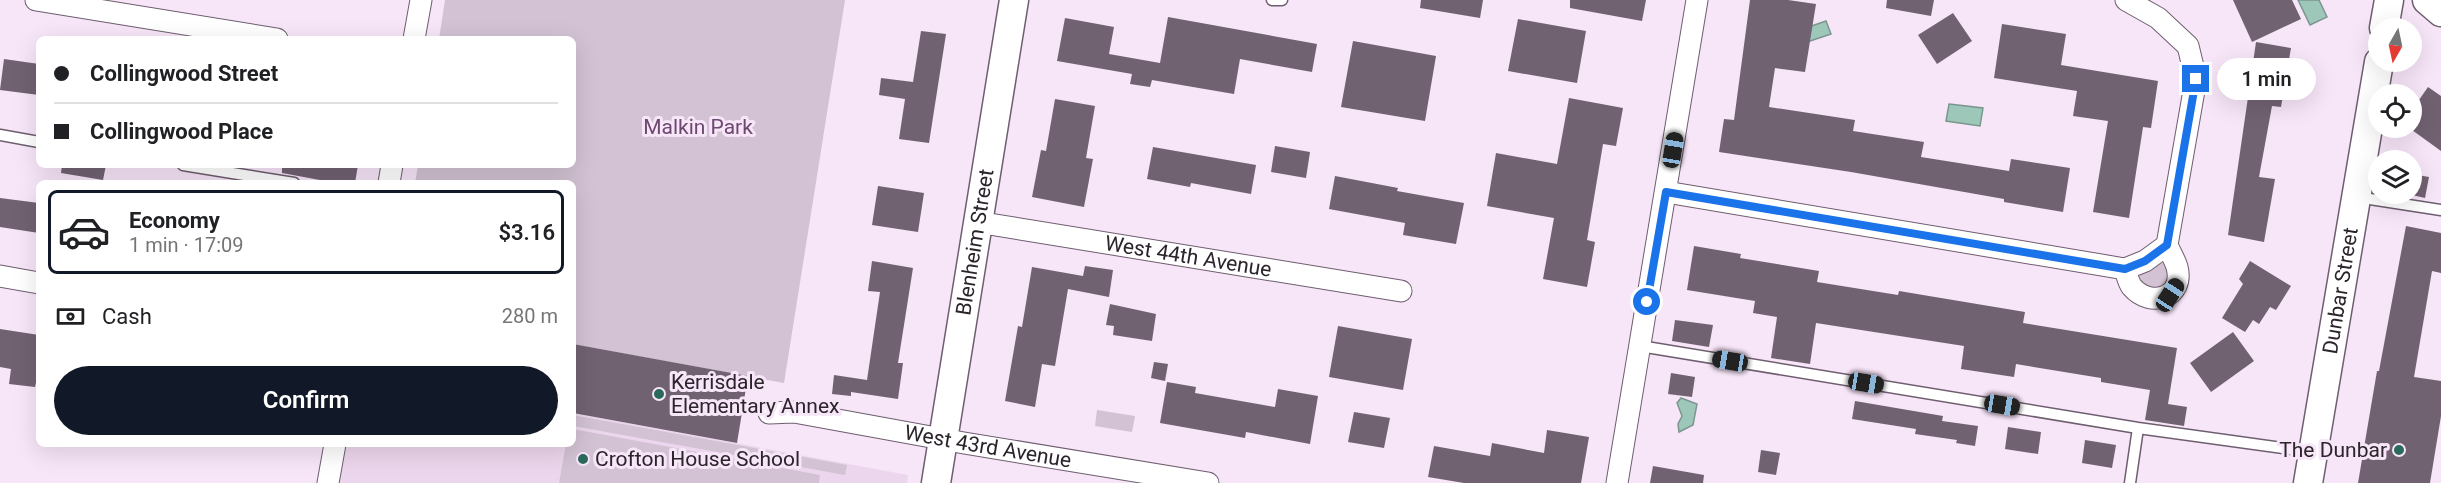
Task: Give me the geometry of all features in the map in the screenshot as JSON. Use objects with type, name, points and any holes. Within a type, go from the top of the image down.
[{"type":"street","points":[[36,0],[258,36]]},
{"type":"street","points":[[415,36],[421,0]]},
{"type":"street","name":"Blenheim Street","points":[[936,483],[1014,0]]},
{"type":"street","points":[[1617,483],[1697,0]]},
{"type":"street","points":[[2125,269],[2130,285],[2142,296],[2156,300],[2170,295],[2176,284],[2178,268],[2167,245],[2196,79],[2188,46],[2158,18],[2126,0]]},
{"type":"street","points":[[2386,18],[2389,0]]},
{"type":"street","points":[[2427,0],[2441,12]]},
{"type":"street","name":"Dunbar Street","points":[[2308,483],[2377,72]]},
{"type":"street","points":[[1666,192],[2125,269],[2145,261],[2167,245]]},
{"type":"street","name":"West 44th Avenue","points":[[977,222],[1401,291]]},
{"type":"street","points":[[0,276],[36,282]]},
{"type":"street","name":"West 43rd Avenue","points":[[769,413],[794,412],[1208,483]]},
{"type":"street","points":[[328,483],[334,447]]},
{"type":"lane","points":[[1272,0],[1282,0]]},
{"type":"lane","points":[[0,135],[36,141]]},
{"type":"lane","points":[[202,168],[276,180]]},
{"type":"lane","points":[[2357,196],[2441,210]]},
{"type":"lane","points":[[1640,346],[2138,428],[2313,452]]},
{"type":"lane","points":[[2130,483],[2138,428]]},
{"type":"shaded area","points":[[2298,0],[2319,0],[2327,17],[2310,25]]},
{"type":"shaded area","points":[[1826,21],[1831,34],[1801,44],[1797,31]]},
{"type":"shaded area","points":[[1949,104],[1983,108],[1980,126],[1946,121]]},
{"type":"shaded area","points":[[1681,398],[1697,404],[1693,425],[1679,432],[1678,424],[1682,416],[1677,403]]},
{"type":"shaded area","name":"Crofton House School","points":[[576,414],[908,475],[907,483],[336,483],[342,447],[576,447]]},
{"type":"green space","name":"Malkin Park","points":[[445,0],[845,0],[784,383],[576,345],[576,180],[416,180],[418,168],[576,168],[576,36],[439,36]]},
{"type":"green space","points":[[2162,263],[2166,266],[2166,282],[2151,289],[2139,280],[2140,273]]},
{"type":"green space","points":[[1097,410],[1135,416],[1132,432],[1095,426]]},
{"type":"green space","points":[[576,416],[847,465],[845,475],[576,427]]},
{"type":"green space","points":[[576,430],[820,475],[819,483],[559,483],[565,447],[576,447]]},
{"type":"building","points":[[1421,0],[1483,0],[1480,18],[1420,8]]},
{"type":"building","points":[[1570,0],[1646,0],[1642,21],[1570,8]]},
{"type":"building","points":[[1750,0],[1788,0],[1816,4],[1805,72],[1775,68],[1769,107],[1855,120],[1853,131],[1924,142],[1921,157],[2009,171],[2011,159],[2070,168],[2063,212],[2004,202],[2004,199],[1851,172],[1719,152],[1724,119],[1734,120]]},
{"type":"building","points":[[1887,0],[1934,0],[1931,16],[1886,8]]},
{"type":"building","points":[[2233,0],[2292,0],[2301,19],[2252,42]]},
{"type":"building","points":[[1953,13],[1972,41],[1937,64],[1918,35]]},
{"type":"building","points":[[1168,17],[1317,44],[1312,72],[1240,59],[1234,94],[1152,80],[1150,87],[1130,84],[1132,74],[1057,61],[1065,18],[1114,27],[1109,54],[1160,63]]},
{"type":"building","points":[[1518,19],[1586,31],[1577,83],[1508,71]]},
{"type":"building","points":[[2002,24],[2066,34],[2061,65],[2158,81],[2151,128],[2143,127],[2129,218],[2093,212],[2108,121],[2073,116],[2077,91],[1994,78]]},
{"type":"building","points":[[921,31],[946,34],[929,143],[899,139],[905,99],[879,95],[881,78],[913,82]]},
{"type":"building","points":[[1353,41],[1436,56],[1425,121],[1341,107]]},
{"type":"building","points":[[2256,42],[2291,48],[2281,107],[2272,106],[2259,177],[2275,179],[2264,242],[2228,235]]},
{"type":"building","points":[[4,59],[36,64],[36,95],[0,90]]},
{"type":"building","points":[[2428,87],[2441,96],[2441,151],[2422,137],[2422,96]]},
{"type":"building","points":[[1569,98],[1623,108],[1616,146],[1603,144],[1587,240],[1595,242],[1587,287],[1543,279],[1554,218],[1487,206],[1496,153],[1557,164]]},
{"type":"building","points":[[1055,99],[1095,106],[1086,158],[1093,159],[1084,207],[1032,197],[1041,150],[1046,151]]},
{"type":"building","points":[[1275,146],[1310,152],[1306,178],[1271,172]]},
{"type":"building","points":[[1153,147],[1256,165],[1251,194],[1191,183],[1190,187],[1147,179]]},
{"type":"building","points":[[62,168],[105,168],[103,180],[61,173]]},
{"type":"building","points":[[282,168],[358,168],[356,180],[320,180],[282,173]]},
{"type":"building","points":[[1335,176],[1398,188],[1397,191],[1464,203],[1456,244],[1403,235],[1405,223],[1329,209]]},
{"type":"building","points":[[2422,176],[2429,177],[2425,198],[2422,197]]},
{"type":"building","points":[[878,186],[924,193],[918,232],[872,225]]},
{"type":"building","points":[[0,198],[36,203],[36,233],[0,227]]},
{"type":"building","points":[[2406,226],[2441,233],[2441,273],[2432,271],[2414,377],[2441,381],[2441,416],[2430,483],[2358,483],[2377,371],[2379,371]]},
{"type":"building","points":[[1694,246],[1741,254],[1740,258],[1819,271],[1817,282],[1898,295],[1899,291],[2025,312],[2023,323],[2177,348],[2168,404],[2187,407],[2184,426],[2145,420],[2150,390],[2101,382],[2101,378],[2016,364],[2014,377],[1961,369],[1964,346],[1816,323],[1810,364],[1771,358],[1777,317],[1753,313],[1755,301],[1687,290]]},
{"type":"building","points":[[872,261],[913,268],[898,363],[903,363],[898,399],[851,392],[851,396],[832,394],[834,375],[867,380],[880,292],[868,291]]},
{"type":"building","points":[[2250,261],[2291,286],[2276,310],[2270,307],[2259,324],[2253,320],[2245,332],[2222,318],[2243,284],[2239,279]]},
{"type":"building","points":[[1085,266],[1113,270],[1109,297],[1068,289],[1055,366],[1042,364],[1035,407],[1005,401],[1018,326],[1022,327],[1032,267],[1083,276]]},
{"type":"building","points":[[1110,304],[1156,314],[1152,341],[1113,335],[1114,326],[1106,325]]},
{"type":"building","points":[[1675,320],[1713,325],[1709,347],[1672,341]]},
{"type":"building","points":[[1338,326],[1412,339],[1403,390],[1329,377]]},
{"type":"building","points":[[0,329],[36,335],[35,387],[9,384],[11,369],[0,367]]},
{"type":"building","points":[[2233,332],[2254,361],[2211,392],[2190,363]]},
{"type":"building","name":"Kerrisdale Elementary Annex","points":[[576,345],[748,376],[737,443],[576,414]]},
{"type":"building","points":[[1154,362],[1168,364],[1165,381],[1151,378]]},
{"type":"building","points":[[1671,373],[1695,377],[1692,397],[1668,394]]},
{"type":"building","points":[[1167,382],[1196,387],[1195,393],[1275,407],[1278,389],[1318,396],[1310,444],[1246,432],[1245,438],[1160,423]]},
{"type":"building","points":[[1855,401],[1943,416],[1942,421],[1978,426],[1975,446],[1956,443],[1957,440],[1915,434],[1916,429],[1852,419]]},
{"type":"building","points":[[1354,412],[1390,418],[1384,448],[1348,442]]},
{"type":"building","points":[[2008,427],[2041,432],[2038,454],[2005,449]]},
{"type":"building","points":[[1547,430],[1589,437],[1581,483],[1464,483],[1428,477],[1434,446],[1490,456],[1492,443],[1544,453]]},
{"type":"building","points":[[2085,440],[2116,445],[2112,468],[2082,463]]},
{"type":"building","points":[[1761,450],[1780,453],[1776,475],[1758,472]]},
{"type":"building","points":[[1653,466],[1704,475],[1703,483],[1650,483]]},
{"type":"place","name":"Kerrisdale Elementary Annex","points":[[659,394]]},
{"type":"place","name":"The Dunbar","points":[[2399,450]]},
{"type":"place","name":"Crofton House School","points":[[583,459]]},
{"type":"route","points":[[1647,302],[1666,192],[2125,269],[2145,261],[2167,245],[2196,79]]}]
